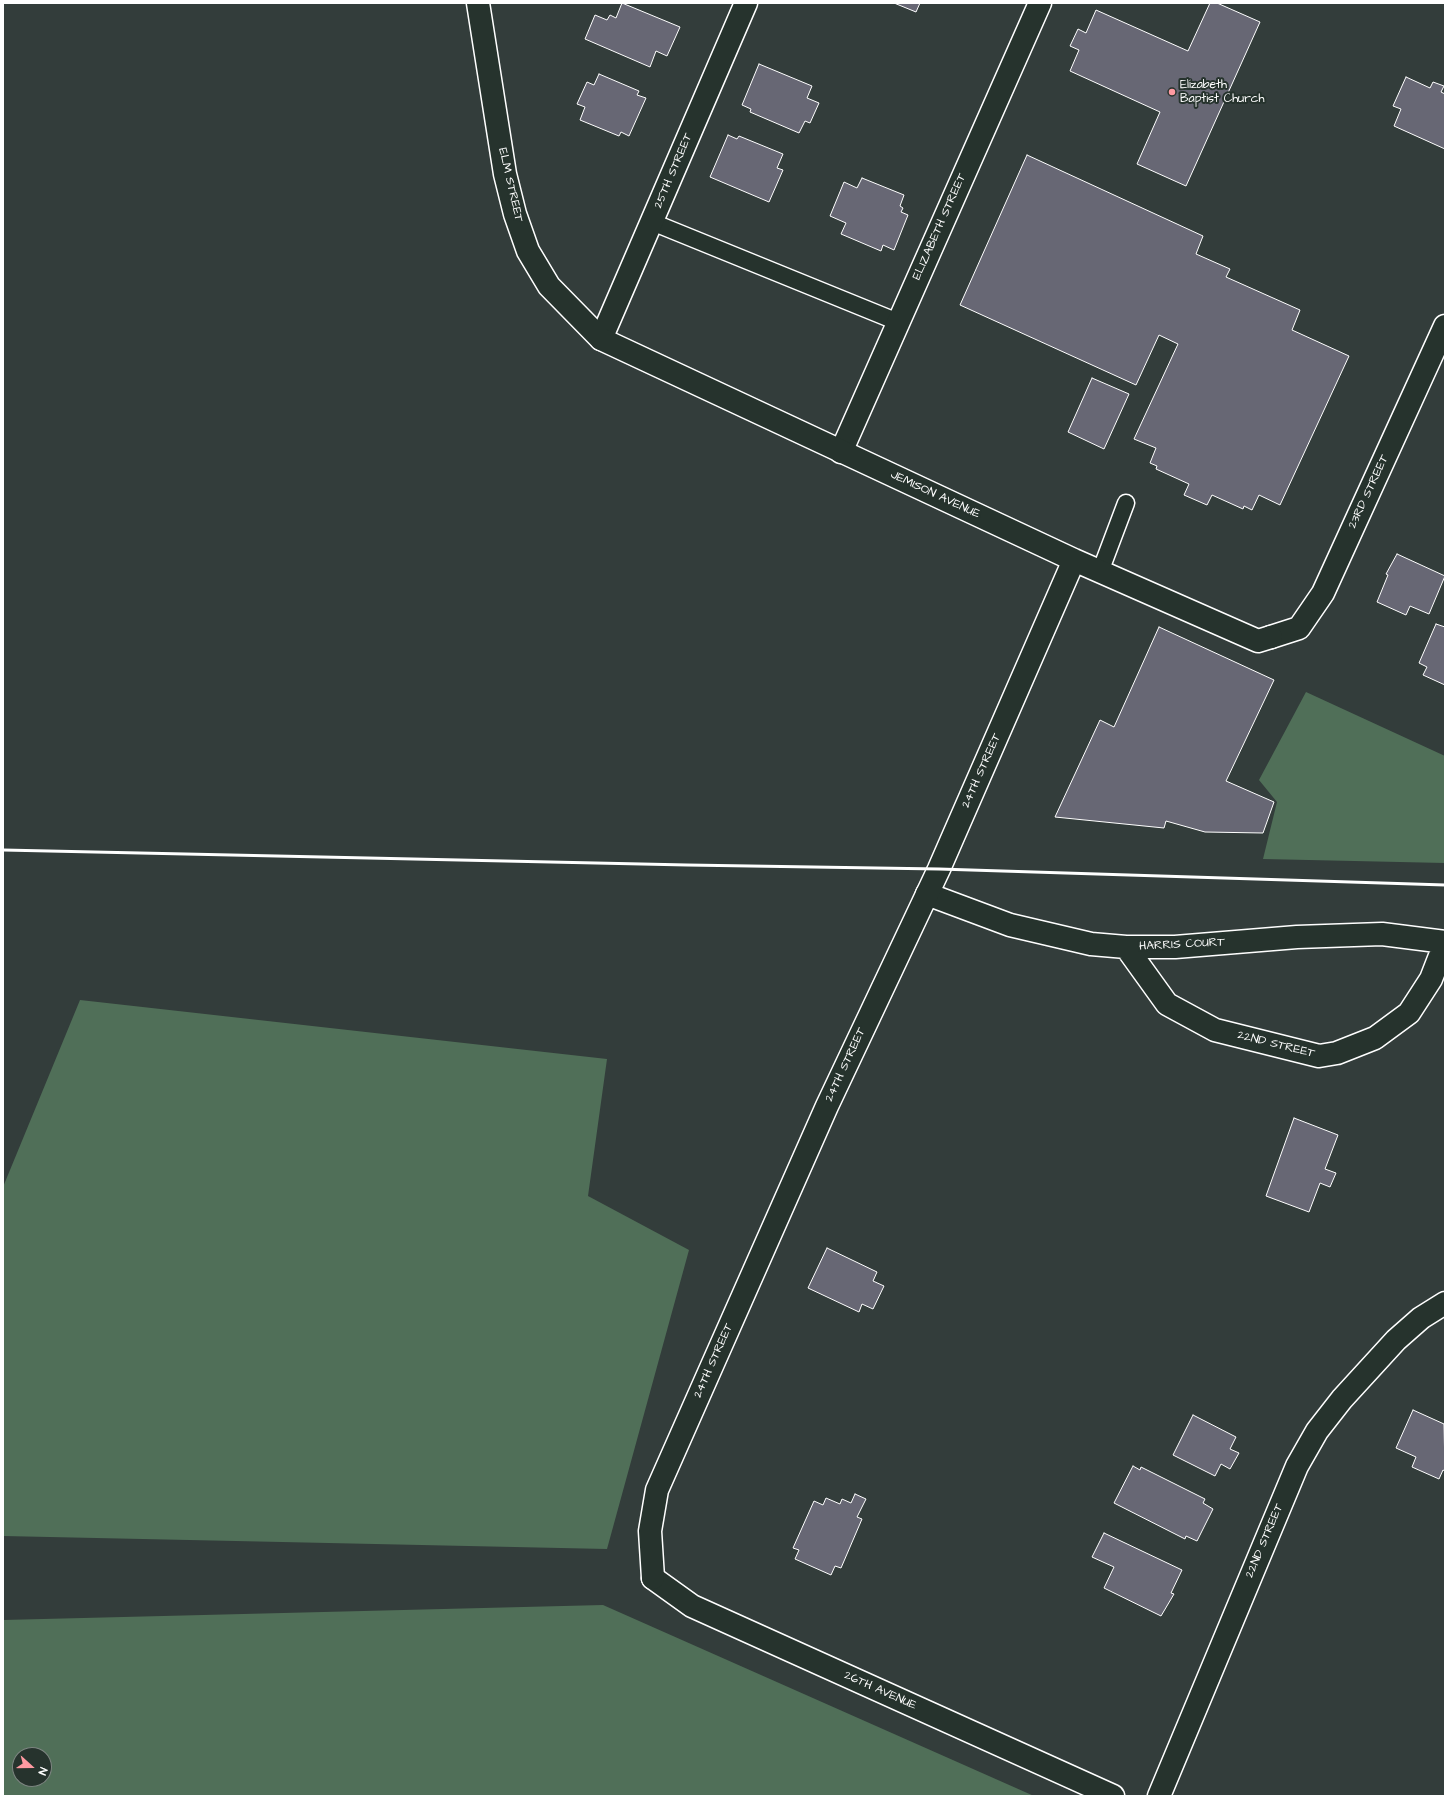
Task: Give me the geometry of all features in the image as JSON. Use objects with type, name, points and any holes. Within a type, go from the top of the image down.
[{"type":"street","name":"ELM STREET","points":[[478,3],[505,174],[515,214],[528,251],[548,286],[601,339]]},
{"type":"street","name":"25TH STREET","points":[[601,339],[746,3]]},
{"type":"street","name":"ELIZABETH STREET","points":[[841,452],[1040,3]]},
{"type":"street","name":"23RD STREET","points":[[1271,637],[1299,628],[1323,593],[1445,326]]},
{"type":"street","name":"JEMISON AVENUE","points":[[601,339],[1100,572],[1258,641],[1271,637]]},
{"type":"street","name":"24TH STREET","points":[[653,1578],[650,1531],[657,1490],[827,1106],[927,894],[1074,560]]},
{"type":"street","name":"HARRIS COURT","points":[[927,894],[1010,925],[1090,944],[1126,948],[1175,947],[1297,937],[1382,934],[1445,942],[1431,979]]},
{"type":"street","name":"22ND STREET","points":[[1126,948],[1167,1004],[1216,1030],[1319,1056],[1337,1053],[1375,1038],[1409,1013],[1431,979]]},
{"type":"street","name":"22ND STREET","points":[[1159,1796],[1297,1466],[1317,1431],[1342,1399],[1396,1340],[1421,1318],[1445,1303]]},
{"type":"street","name":"26TH AVENUE","points":[[653,1578],[692,1606],[1113,1796]]},
{"type":"lane","points":[[652,222],[898,322]]},
{"type":"lane","points":[[1100,572],[1126,503]]},
{"type":"green space","points":[[1306,692],[1445,756],[1445,863],[1263,859],[1277,802],[1259,780]]},
{"type":"green space","points":[[80,1000],[607,1059],[588,1196],[689,1250],[607,1549],[3,1536],[3,1187]]},
{"type":"green space","points":[[603,1605],[1034,1796],[3,1796],[3,1620]]},
{"type":"building","points":[[622,3],[680,27],[667,56],[656,51],[650,67],[585,39],[595,15],[607,20],[610,15],[616,18]]},
{"type":"building","points":[[894,3],[920,3],[916,12]]},
{"type":"building","name":"Elizabeth Baptist Church","points":[[1210,3],[1217,3],[1260,22],[1186,186],[1137,164],[1160,112],[1070,71],[1079,50],[1070,46],[1078,29],[1086,33],[1096,10],[1188,51]]},
{"type":"building","points":[[759,64],[812,86],[807,98],[819,103],[810,123],[805,121],[799,133],[750,112],[751,109],[742,105]]},
{"type":"building","points":[[599,74],[639,91],[637,95],[646,98],[629,136],[621,132],[619,136],[580,120],[585,107],[577,104],[587,82],[594,85]]},
{"type":"building","points":[[1406,77],[1430,88],[1433,82],[1444,86],[1441,92],[1445,94],[1445,149],[1394,126],[1401,109],[1393,106]]},
{"type":"building","points":[[728,135],[737,139],[739,136],[783,154],[777,168],[783,170],[769,202],[710,177]]},
{"type":"building","points":[[1027,155],[1203,236],[1196,254],[1230,269],[1226,277],[1300,310],[1292,330],[1349,356],[1280,505],[1259,495],[1252,510],[1244,506],[1243,509],[1212,495],[1207,505],[1184,495],[1189,484],[1156,469],[1157,466],[1150,463],[1156,448],[1134,439],[1178,344],[1159,335],[1136,385],[960,305]]},
{"type":"building","points":[[862,178],[904,195],[900,206],[903,208],[901,212],[908,215],[894,250],[883,245],[881,251],[841,234],[846,223],[830,216],[844,182],[857,188]]},
{"type":"building","points":[[1092,378],[1129,394],[1104,449],[1068,432]]},
{"type":"building","points":[[1397,554],[1445,576],[1429,614],[1410,606],[1406,615],[1377,602],[1388,575],[1386,574]]},
{"type":"building","points":[[1436,624],[1445,627],[1445,685],[1423,675],[1427,667],[1419,663]]},
{"type":"building","points":[[1159,627],[1274,680],[1226,781],[1274,802],[1263,833],[1205,832],[1166,821],[1164,828],[1055,817],[1100,720],[1114,727]]},
{"type":"building","points":[[1294,1118],[1338,1135],[1325,1169],[1336,1173],[1330,1187],[1320,1183],[1309,1212],[1266,1196]]},
{"type":"building","points":[[827,1248],[877,1272],[873,1281],[884,1286],[873,1309],[862,1304],[859,1312],[808,1288]]},
{"type":"building","points":[[1413,1410],[1444,1424],[1445,1471],[1443,1470],[1439,1479],[1412,1467],[1416,1457],[1396,1448]]},
{"type":"building","points":[[1193,1415],[1236,1437],[1230,1449],[1239,1453],[1230,1469],[1221,1464],[1215,1476],[1173,1455]]},
{"type":"building","points":[[1133,1466],[1140,1470],[1141,1467],[1205,1499],[1203,1503],[1213,1509],[1197,1541],[1186,1536],[1185,1539],[1114,1503]]},
{"type":"building","points":[[855,1494],[866,1499],[857,1517],[862,1519],[841,1568],[835,1566],[831,1575],[795,1559],[799,1550],[793,1548],[814,1501],[823,1505],[826,1498],[840,1504],[842,1499],[851,1503]]},
{"type":"building","points":[[1104,1533],[1182,1570],[1171,1593],[1174,1594],[1161,1616],[1104,1588],[1114,1567],[1092,1557]]},
{"type":"railway","points":[[3,850],[939,869],[1445,885]]},
{"type":"place","name":"Elizabeth Baptist Church","points":[[1172,92]]}]
